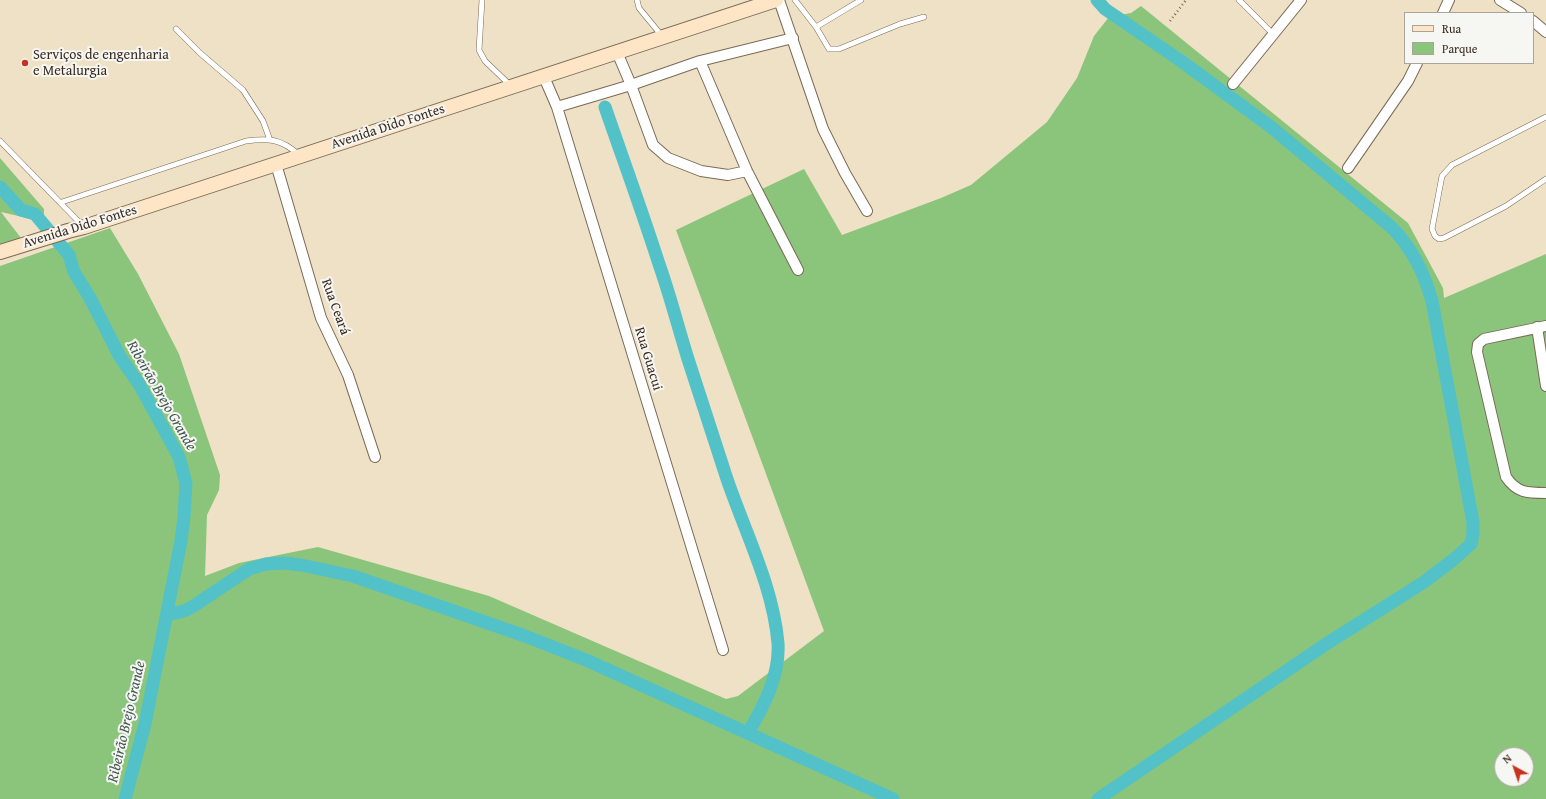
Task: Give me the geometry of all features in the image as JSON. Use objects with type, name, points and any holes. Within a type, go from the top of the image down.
[{"type":"street","name":"Avenida Dido Fontes","points":[[0,252],[68,230],[84,227],[544,77],[663,37],[747,4],[776,0]]},
{"type":"street","points":[[780,0],[823,129],[845,173],[867,211]]},
{"type":"street","points":[[1233,84],[1301,0]]},
{"type":"street","points":[[1443,12],[1448,0]]},
{"type":"street","points":[[1500,0],[1519,12]]},
{"type":"street","points":[[1534,22],[1546,32]]},
{"type":"street","points":[[557,107],[631,85],[700,61],[793,38]]},
{"type":"street","points":[[617,52],[653,145],[668,158],[701,171],[728,175],[747,171]]},
{"type":"street","points":[[700,61],[747,171],[798,270]]},
{"type":"street","points":[[1348,168],[1404,87],[1416,64]]},
{"type":"street","name":"Rua Guacui","points":[[544,77],[557,107],[723,650]]},
{"type":"street","name":"Rua Ceará","points":[[276,164],[321,318],[348,375],[375,458]]},
{"type":"street","points":[[1546,386],[1541,327],[1484,338],[1478,344],[1477,352],[1506,477],[1518,490],[1546,493]]},
{"type":"lane","points":[[482,0],[479,50],[485,61],[512,87]]},
{"type":"lane","points":[[637,0],[639,8],[663,37]]},
{"type":"lane","points":[[795,0],[816,27],[829,49],[839,49],[900,24],[924,17]]},
{"type":"lane","points":[[816,27],[861,0]]},
{"type":"lane","points":[[1239,0],[1273,34]]},
{"type":"lane","points":[[176,29],[200,53],[244,90],[264,121],[270,140]]},
{"type":"lane","points":[[1546,117],[1452,165],[1448,169],[1442,176],[1432,229],[1435,236],[1439,239],[1444,238],[1506,206],[1546,179]]},
{"type":"lane","points":[[62,202],[246,141],[260,139],[278,140],[289,146],[301,156]]},
{"type":"lane","points":[[0,141],[62,202],[84,227]]},
{"type":"path","points":[[1170,21],[1186,0]]},
{"type":"green space","points":[[1141,6],[1408,223],[1443,288],[1444,298],[1546,254],[1546,799],[0,799],[0,266],[110,228],[138,274],[179,354],[220,475],[219,490],[207,515],[205,576],[239,563],[318,547],[489,596],[726,699],[738,696],[824,631],[676,230],[804,169],[842,235],[941,198],[971,185],[1047,122],[1077,78],[1094,36],[1109,17],[1131,13]]},
{"type":"green space","points":[[0,158],[44,209],[44,216],[36,220],[1,212],[21,238],[0,245]]},
{"type":"waterway","points":[[1097,0],[1105,9],[1181,61],[1271,127],[1390,226],[1405,242],[1421,270],[1432,301],[1473,522],[1471,544],[1424,582],[1323,646],[1098,799]]},
{"type":"waterway","points":[[605,107],[663,276],[727,479],[764,580],[775,622],[778,655],[774,678],[760,712],[748,733]]},
{"type":"waterway","name":"Ribeirão Brejo Grande","points":[[0,187],[21,210],[35,214],[69,255],[74,272],[90,298],[120,357],[139,384],[179,457],[186,483],[181,541],[145,724],[125,799]]},
{"type":"waterway","points":[[167,615],[184,611],[192,607],[249,569],[266,564],[284,563],[301,565],[353,576],[525,636],[586,660],[893,799]]},
{"type":"place","name":"Serviços de engenharia e Metalurgia","points":[[25,63]]}]
